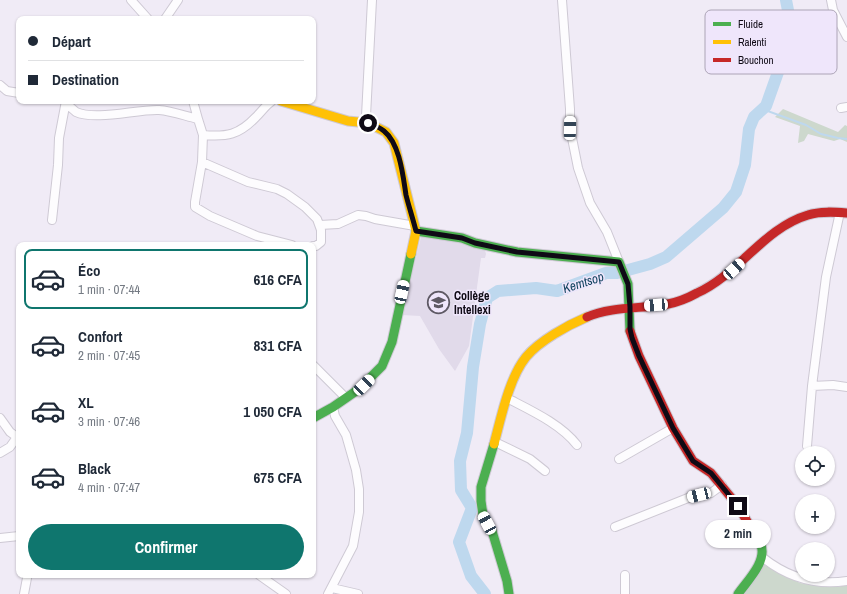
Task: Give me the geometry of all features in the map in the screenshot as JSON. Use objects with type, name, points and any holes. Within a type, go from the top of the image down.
[{"type":"street","points":[[131,0],[145,16]]},
{"type":"street","points":[[167,16],[178,0]]},
{"type":"street","points":[[368,123],[366,116],[372,0]]},
{"type":"street","points":[[562,0],[570,128],[578,168],[590,203],[606,232],[628,284],[630,329],[632,338],[673,428],[693,461],[711,473],[722,485],[738,506],[761,545],[762,556],[757,567],[738,594]]},
{"type":"street","points":[[831,0],[833,10]]},
{"type":"street","points":[[837,17],[847,36]]},
{"type":"street","points":[[0,85],[7,91],[16,92]]},
{"type":"street","points":[[52,220],[58,165],[59,138],[65,104]]},
{"type":"street","points":[[69,104],[76,112],[87,114],[158,110],[198,119]]},
{"type":"street","points":[[194,104],[203,135],[202,162],[195,202],[197,209],[257,236],[280,242]]},
{"type":"street","points":[[203,135],[226,136],[238,131],[255,118],[269,104]]},
{"type":"street","points":[[292,104],[348,120],[368,123],[386,132],[394,143],[403,175],[406,195],[416,229],[392,342],[386,359],[370,380],[334,407],[316,416]]},
{"type":"street","points":[[202,162],[248,182],[277,189],[287,194],[312,213],[320,225],[321,242],[316,246]]},
{"type":"street","points":[[509,594],[507,581],[492,531],[483,515],[481,488],[506,398],[520,365],[526,357],[559,331],[584,318],[598,313],[630,307],[667,304],[698,293],[734,269],[749,256],[758,245],[774,232],[793,220],[809,214],[844,213],[826,277],[812,386],[807,446]]},
{"type":"street","points":[[320,225],[338,224],[358,215],[517,252],[620,264]]},
{"type":"street","points":[[316,368],[346,398]]},
{"type":"street","points":[[812,386],[833,385],[847,387]]},
{"type":"street","points":[[506,398],[534,412],[564,431],[577,445]]},
{"type":"street","points":[[334,407],[335,416],[344,430],[352,454],[359,489],[359,512],[353,546],[330,591],[358,594]]},
{"type":"street","points":[[0,418],[10,432],[16,436]]},
{"type":"street","points":[[619,460],[673,428]]},
{"type":"street","points":[[0,453],[10,447],[16,440]]},
{"type":"street","points":[[495,442],[530,460],[545,471]]},
{"type":"street","points":[[615,527],[688,498],[710,493],[722,485]]},
{"type":"street","points":[[0,538],[16,536]]},
{"type":"street","points":[[762,556],[778,568],[809,581],[834,583],[847,581]]},
{"type":"street","points":[[625,575],[625,594]]},
{"type":"street","points":[[24,594],[27,578]]},
{"type":"street","points":[[263,578],[286,594]]},
{"type":"shaded area","points":[[783,109],[838,132],[845,125],[847,126],[847,142],[840,139],[834,141],[808,134],[804,141],[798,143],[800,126],[775,117]]},
{"type":"shaded area","name":"Collège Intellexi","points":[[421,237],[446,238],[485,250],[485,258],[481,258],[469,346],[455,371],[439,349],[420,316],[402,315]]},
{"type":"shaded area","points":[[763,564],[795,580],[795,582],[837,587],[847,585],[847,594],[744,594]]},
{"type":"waterway","name":"Kemtsop","points":[[786,0],[788,10]]},
{"type":"waterway","name":"Kemtsop","points":[[485,594],[471,576],[459,542],[472,508],[461,490],[460,461],[467,433],[473,367],[480,324],[487,298],[498,291],[536,288],[557,291],[606,273],[617,273],[650,264],[666,257],[723,208],[736,192],[745,165],[749,129],[754,117],[766,106],[777,74]]},
{"type":"waterway","points":[[762,109],[806,125],[821,134],[847,139]]},
{"type":"traffic: fast","points":[[416,231],[462,238],[475,243],[517,252],[619,262],[628,284],[630,331]]},
{"type":"traffic: fast","points":[[316,416],[333,407],[359,389],[382,366],[392,342],[411,254]]},
{"type":"traffic: fast","points":[[494,444],[481,487],[481,501],[483,515],[492,531],[507,581],[509,594]]},
{"type":"traffic: fast","points":[[738,594],[759,565],[762,551],[757,536],[748,523]]},
{"type":"traffic: slow","points":[[291,104],[348,121],[368,123],[386,132],[394,143],[416,231],[411,254]]},
{"type":"traffic: slow","points":[[494,444],[510,387],[526,357],[538,345],[554,334],[587,317]]},
{"type":"traffic: jam","points":[[587,317],[607,311],[658,306],[683,300],[712,285],[726,275],[765,240],[792,221],[817,213],[847,213]]},
{"type":"traffic: jam","points":[[630,331],[639,356],[673,428],[693,461],[711,473],[738,506],[748,523]]},
{"type":"place","name":"Collège Intellexi","points":[[439,303]]},
{"type":"route","points":[[368,123],[386,132],[394,143],[416,231],[462,238],[475,243],[517,252],[619,262],[628,284],[630,329],[632,338],[673,428],[693,461],[711,473],[738,506]]}]
